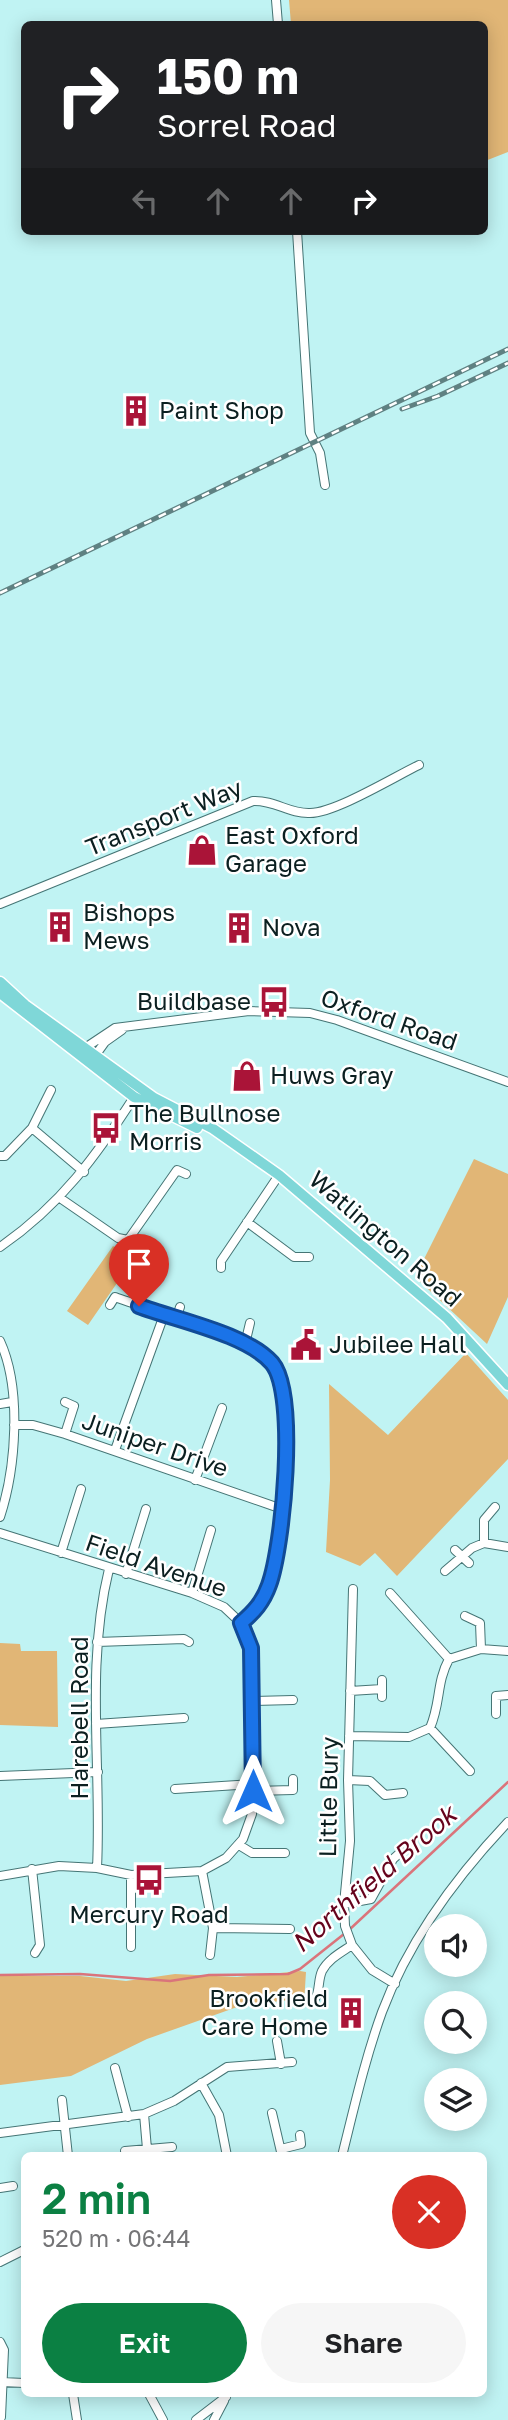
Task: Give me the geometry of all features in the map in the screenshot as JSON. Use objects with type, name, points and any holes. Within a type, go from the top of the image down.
[{"type":"main road","name":"Watlington Road","points":[[0,982],[81,1051]]},
{"type":"main road","name":"Watlington Road","points":[[0,993],[137,1092],[279,1175],[447,1318],[508,1385]]},
{"type":"street","points":[[276,0],[278,21]]},
{"type":"street","points":[[297,235],[310,433],[320,453],[325,485]]},
{"type":"street","name":"Transport Way","points":[[0,904],[253,801],[270,800],[301,813],[324,811],[419,765]]},
{"type":"street","name":"Oxford Road","points":[[81,1051],[115,1028],[277,1009],[310,1013],[508,1082]]},
{"type":"street","name":"Oxford Road","points":[[93,1059],[105,1042],[131,1025]]},
{"type":"street","points":[[0,1156],[5,1156],[32,1128],[51,1090]]},
{"type":"street","points":[[0,1247],[60,1198],[84,1172],[137,1092]]},
{"type":"street","points":[[32,1128],[84,1172]]},
{"type":"street","points":[[60,1198],[127,1243],[177,1170],[186,1174]]},
{"type":"street","points":[[221,1268],[221,1261],[279,1175]]},
{"type":"street","points":[[247,1222],[294,1256],[309,1257]]},
{"type":"street","points":[[110,1305],[115,1297],[245,1344],[273,1364],[282,1384],[285,1407],[282,1509],[269,1584],[257,1610],[241,1623]]},
{"type":"street","points":[[176,1320],[180,1307]]},
{"type":"street","points":[[115,1450],[164,1315]]},
{"type":"street","points":[[245,1344],[250,1323]]},
{"type":"street","points":[[0,1341],[14,1426],[13,1459],[0,1517]]},
{"type":"street","points":[[0,1404],[12,1402]]},
{"type":"street","points":[[65,1402],[74,1406],[65,1434]]},
{"type":"street","points":[[195,1480],[222,1408]]},
{"type":"street","name":"Juniper Drive","points":[[14,1426],[33,1425],[65,1434],[282,1509]]},
{"type":"street","points":[[61,1553],[81,1489]]},
{"type":"street","points":[[484,1543],[484,1520],[495,1507]]},
{"type":"street","points":[[126,1574],[146,1509]]},
{"type":"street","points":[[192,1593],[211,1530]]},
{"type":"street","name":"Field Avenue","points":[[0,1533],[192,1593],[224,1607],[241,1623],[251,1648],[251,1821],[239,1845],[214,1866],[202,1871]]},
{"type":"street","points":[[445,1571],[459,1552],[484,1543],[508,1546]]},
{"type":"street","points":[[459,1552],[469,1563]]},
{"type":"street","name":"Harebell Road","points":[[97,1868],[97,1643],[109,1569]]},
{"type":"street","name":"Little Bury","points":[[349,1938],[344,1904],[350,1841],[348,1780],[354,1589]]},
{"type":"street","points":[[390,1593],[449,1659]]},
{"type":"street","points":[[465,1616],[480,1623],[481,1649]]},
{"type":"street","points":[[97,1643],[184,1639],[189,1642]]},
{"type":"street","points":[[349,1735],[409,1737],[430,1728],[439,1709],[439,1676],[449,1659],[481,1649],[508,1651]]},
{"type":"street","points":[[350,1691],[382,1689]]},
{"type":"street","points":[[496,1714],[496,1696],[508,1695]]},
{"type":"street","points":[[253,1701],[293,1700]]},
{"type":"street","points":[[96,1724],[184,1718]]},
{"type":"street","points":[[430,1728],[470,1771]]},
{"type":"street","points":[[0,1776],[98,1772]]},
{"type":"street","points":[[175,1789],[253,1787],[293,1790],[293,1779]]},
{"type":"street","points":[[348,1780],[370,1781],[385,1796],[403,1793]]},
{"type":"street","points":[[343,2152],[375,2035],[395,1984],[435,1909],[508,1822]]},
{"type":"street","points":[[239,1845],[252,1853],[285,1853]]},
{"type":"street","points":[[344,1904],[371,1899],[388,1866],[401,1852]]},
{"type":"street","points":[[0,1876],[33,1868],[68,1866],[97,1868],[131,1875],[202,1871],[213,1928],[210,1955]]},
{"type":"street","points":[[33,1868],[40,1945],[35,1953]]},
{"type":"street","points":[[131,1875],[131,1947]]},
{"type":"street","points":[[213,1928],[290,1929]]},
{"type":"street","points":[[312,2002],[318,1997],[321,1973],[349,1938],[377,1975],[395,1984]]},
{"type":"street","points":[[277,2041],[281,2064]]},
{"type":"street","points":[[0,2133],[144,2114],[174,2101],[221,2069],[292,2062]]},
{"type":"street","points":[[115,2068],[128,2117]]},
{"type":"street","points":[[201,2083],[219,2115],[226,2152]]},
{"type":"street","points":[[62,2100],[68,2152]]},
{"type":"street","points":[[272,2113],[281,2152],[301,2144],[300,2135]]},
{"type":"street","points":[[144,2114],[147,2149]]},
{"type":"street","points":[[125,2151],[173,2147]]},
{"type":"street","points":[[0,2188],[13,2186]]},
{"type":"street","points":[[0,2262],[21,2252]]},
{"type":"street","points":[[0,2342],[4,2350],[3,2418]]},
{"type":"street","points":[[2,2382],[21,2384]]},
{"type":"street","points":[[73,2397],[77,2420]]},
{"type":"street","points":[[151,2397],[163,2420]]},
{"type":"street","points":[[196,2420],[226,2397]]},
{"type":"street","points":[[214,2420],[226,2397]]},
{"type":"shaded area","points":[[289,0],[508,0],[508,152],[488,160],[488,21],[291,21]]},
{"type":"shaded area","points":[[474,1159],[508,1174],[508,1297],[487,1344],[415,1277]]},
{"type":"shaded area","points":[[113,1246],[133,1260],[88,1325],[67,1311]]},
{"type":"shaded area","points":[[466,1353],[508,1400],[508,1459],[397,1576],[375,1553],[360,1566],[326,1552],[330,1480],[329,1384],[388,1435]]},
{"type":"shaded area","points":[[0,1643],[20,1644],[21,1651],[57,1651],[58,1727],[0,1725]]},
{"type":"shaded area","points":[[306,1972],[304,2003],[298,1999],[240,2006],[147,2039],[71,2076],[0,2085],[0,1976],[80,1976],[126,1981],[175,1974],[237,1977]]},
{"type":"waterway","name":"Northfield Brook","points":[[349,1930],[508,1782]]},
{"type":"waterway","name":"Northfield Brook","points":[[0,1975],[80,1974],[170,1981],[209,1975],[288,1974],[300,1969],[344,1934]]},
{"type":"railway","points":[[0,593],[508,349]]},
{"type":"railway","points":[[402,409],[438,396],[508,363]]},
{"type":"place","name":"Paint Shop","points":[[136,411]]},
{"type":"place","name":"East Oxford Garage","points":[[202,850]]},
{"type":"place","name":"Bishops Mews","points":[[60,927]]},
{"type":"place","name":"Nova","points":[[239,928]]},
{"type":"place","name":"Buildbase","points":[[274,1002]]},
{"type":"place","name":"Huws Gray","points":[[247,1076]]},
{"type":"place","name":"The Bullnose Morris","points":[[106,1128]]},
{"type":"place","name":"Jubilee Hall","points":[[306,1345]]},
{"type":"place","name":"Mercury Road","points":[[149,1880]]},
{"type":"place","name":"Brookfield Care Home","points":[[351,2013]]},
{"type":"route","points":[[139,1306],[245,1344],[273,1364],[282,1384],[285,1456],[278,1544],[269,1584],[257,1610],[241,1623],[248,1635],[253,1674],[253,1791]]}]
